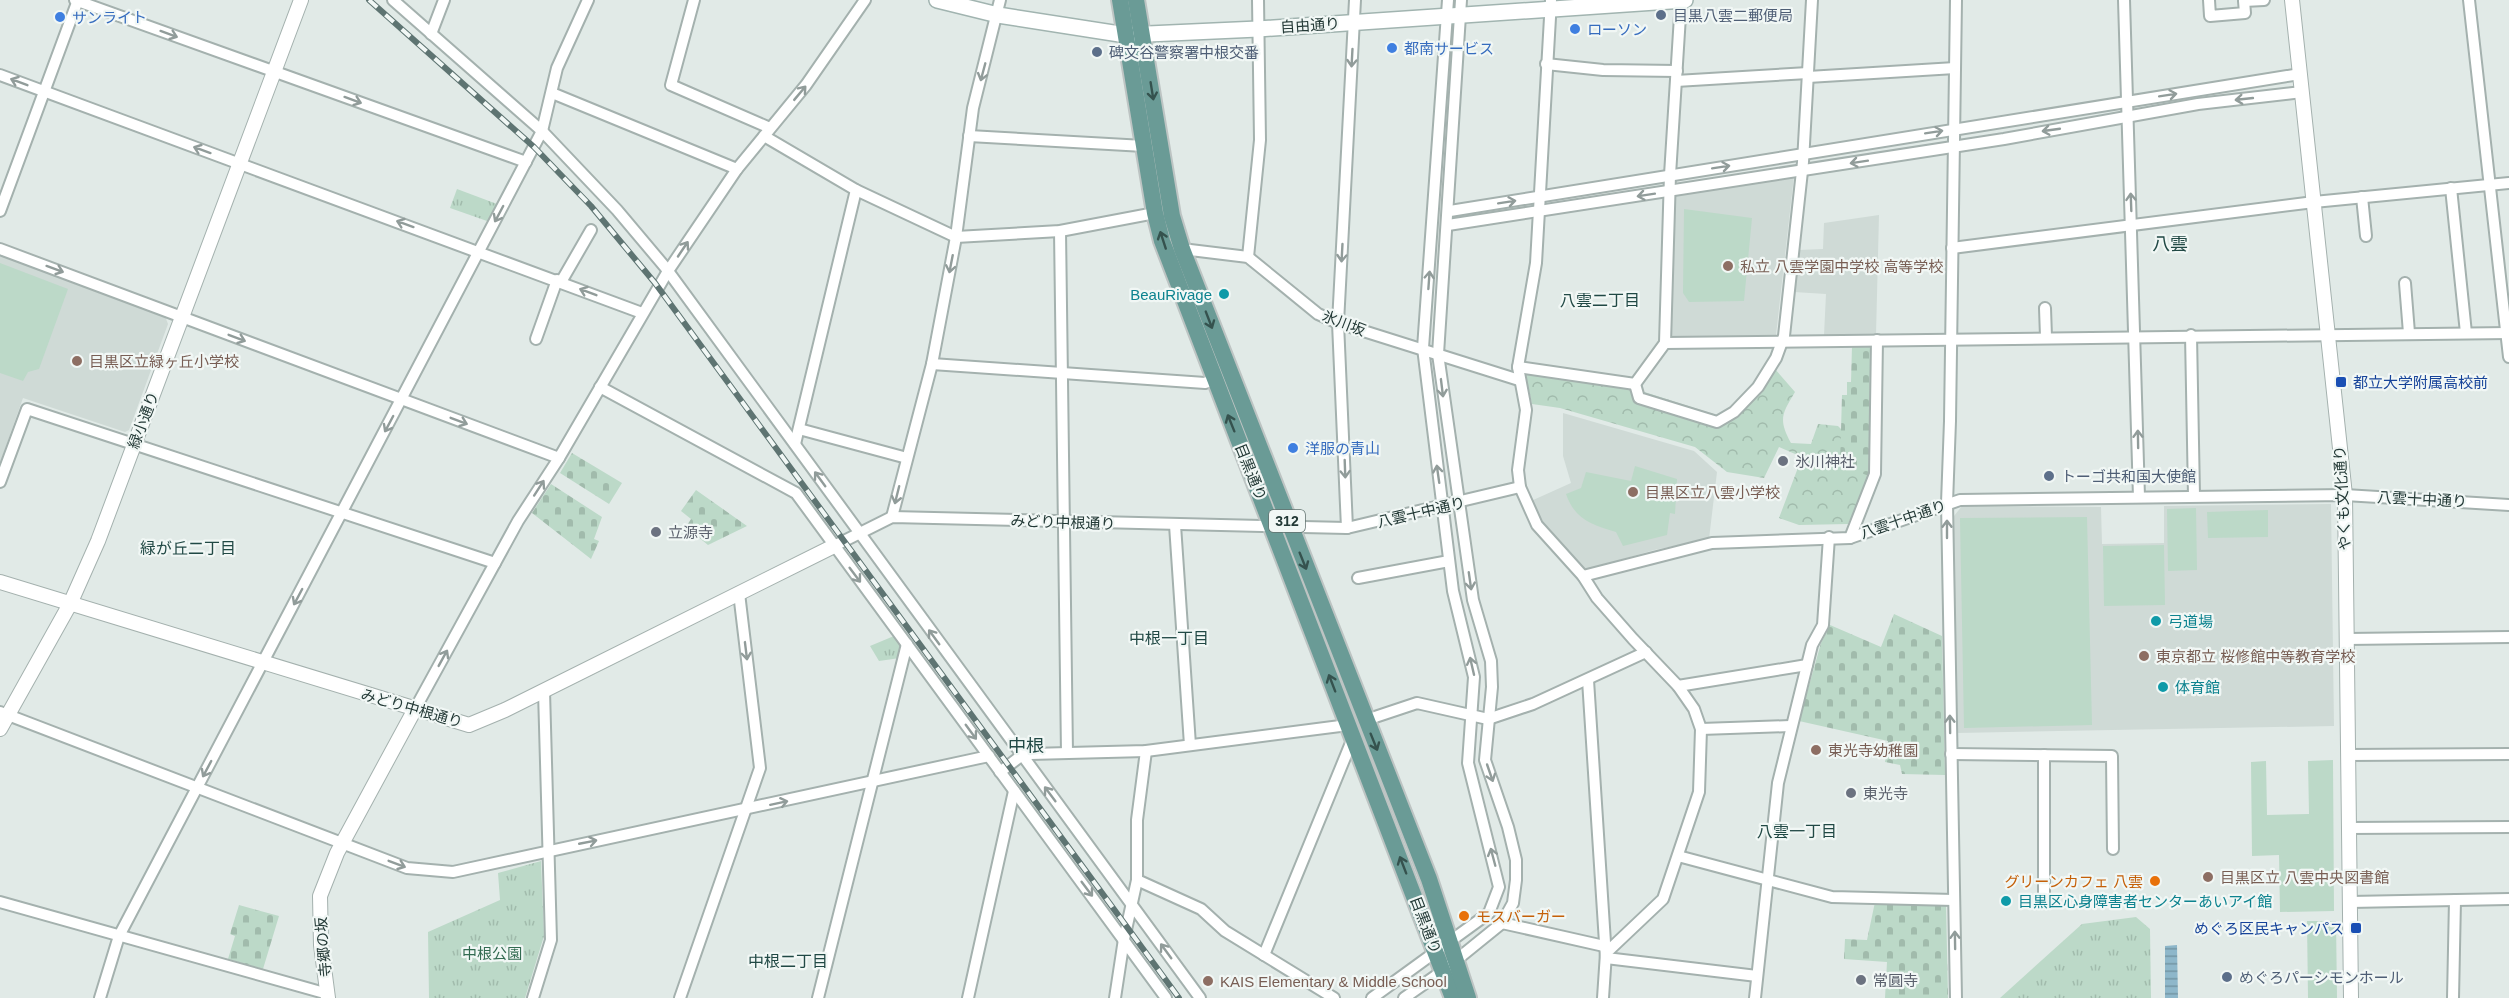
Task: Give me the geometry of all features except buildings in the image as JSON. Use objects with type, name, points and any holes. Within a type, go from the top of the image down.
[{"type":"main road","name":"自由通り","points":[[937,0],[999,8],[1134,34],[1354,22],[1454,7],[1682,0]]},
{"type":"main road","name":"目黒通り","points":[[1120,0],[1134,34],[1172,216],[1182,249],[1282,528],[1351,731],[1437,952],[1451,965],[1468,998]]},
{"type":"main road","name":"目黒通り","points":[[1136,0],[1134,34],[1144,146],[1162,241],[1215,379],[1366,720],[1429,879],[1450,941],[1453,998]]},
{"type":"street","points":[[0,211],[77,0],[526,162]]},
{"type":"street","name":"緑小通り","points":[[0,729],[4,714],[70,604],[98,542],[301,0]]},
{"type":"street","points":[[393,0],[542,131],[617,210],[668,271],[795,444],[854,535],[1200,998]]},
{"type":"street","points":[[431,34],[444,0]]},
{"type":"street","points":[[100,998],[119,936],[542,131],[557,68],[588,0]]},
{"type":"street","points":[[694,0],[671,85],[767,132],[856,190],[956,237],[1060,231],[1155,213]]},
{"type":"street","points":[[343,843],[495,563],[559,458],[642,312],[737,169],[806,85],[865,0]]},
{"type":"street","points":[[1182,249],[1248,257],[1260,140],[1258,0]]},
{"type":"street","points":[[1347,528],[1338,323],[1355,0]]},
{"type":"street","points":[[1635,384],[1665,343],[1670,175],[1682,0]]},
{"type":"street","points":[[1635,384],[1639,398],[1717,422],[1734,412],[1758,387],[1782,341],[1804,153],[1812,0]]},
{"type":"street","points":[[1956,0],[1947,503],[1956,998]]},
{"type":"street","points":[[2124,0],[2139,497]]},
{"type":"street","points":[[2209,0],[2210,16],[2245,13],[2244,2],[2264,0]]},
{"type":"street","name":"やくも文化通り","points":[[2292,0],[2345,495],[2351,998]]},
{"type":"street","points":[[2469,0],[2509,357]]},
{"type":"street","points":[[1551,4],[1536,263],[1518,367],[1518,380],[1526,410],[1518,470],[1520,487],[1537,525],[1583,576],[1597,598],[1678,686],[1694,709],[1701,729],[1699,792],[1663,899],[1605,953]]},
{"type":"street","points":[[1404,998],[1451,965],[1502,923],[1513,903],[1516,860],[1485,760],[1492,687],[1491,662],[1473,600],[1438,354],[1450,211],[1454,7]]},
{"type":"street","points":[[1372,998],[1489,913],[1499,887],[1497,871],[1468,763],[1474,677],[1453,591],[1423,348],[1454,7]]},
{"type":"street","points":[[892,517],[932,364],[956,237],[973,108],[999,8]]},
{"type":"street","points":[[1546,64],[1676,76],[1808,75],[1955,68]]},
{"type":"street","points":[[1450,211],[2300,74]]},
{"type":"street","points":[[0,75],[642,312]]},
{"type":"street","points":[[1448,225],[1954,147],[2198,104],[2302,92]]},
{"type":"street","points":[[552,93],[737,169]]},
{"type":"street","points":[[969,135],[1071,144],[1144,146]]},
{"type":"street","points":[[1952,248],[2314,202],[2509,183]]},
{"type":"street","points":[[2451,188],[2466,333]]},
{"type":"street","points":[[795,444],[856,190]]},
{"type":"street","points":[[2362,197],[2366,236]]},
{"type":"street","points":[[536,339],[559,281],[591,230]]},
{"type":"street","points":[[1060,231],[1067,753]]},
{"type":"street","points":[[0,249],[559,458]]},
{"type":"street","name":"氷川坂","points":[[1248,257],[1318,314],[1338,323],[1423,348],[1518,380]]},
{"type":"street","points":[[2405,283],[2409,333]]},
{"type":"street","points":[[2045,308],[2046,337]]},
{"type":"street","points":[[1665,343],[2327,333],[2508,333]]},
{"type":"street","points":[[2191,335],[2194,496]]},
{"type":"street","points":[[1850,537],[1875,474],[1877,340]]},
{"type":"street","points":[[932,364],[1206,383],[1215,379]]},
{"type":"street","points":[[1518,367],[1635,384]]},
{"type":"street","points":[[600,387],[796,493],[1166,998]]},
{"type":"street","points":[[0,482],[27,409],[495,563]]},
{"type":"street","points":[[799,429],[907,458]]},
{"type":"street","name":"八雲十中通り","points":[[1282,528],[1347,528],[1520,487]]},
{"type":"street","name":"八雲十中通り","points":[[1583,576],[1712,543],[1850,537],[1960,500],[2345,495],[2509,505]]},
{"type":"street","name":"みどり中根通り","points":[[0,582],[469,724],[544,691],[892,517],[1282,528]]},
{"type":"street","points":[[1175,525],[1190,745]]},
{"type":"street","points":[[1755,998],[1778,783],[1790,726],[1812,645],[1823,625],[1828,537]]},
{"type":"street","points":[[1358,578],[1449,561]]},
{"type":"street","points":[[680,998],[760,768],[739,593]]},
{"type":"street","points":[[2347,639],[2509,637]]},
{"type":"street","points":[[818,998],[907,644]]},
{"type":"street","points":[[1366,720],[1416,703],[1488,719],[1533,704],[1646,652]]},
{"type":"street","points":[[1678,686],[1807,665]]},
{"type":"street","points":[[1587,680],[1605,953],[1603,998]]},
{"type":"street","points":[[533,998],[551,940],[544,691]]},
{"type":"street","points":[[4,714],[406,868],[453,872],[550,849],[745,810],[989,756]]},
{"type":"street","points":[[1701,729],[1790,726]]},
{"type":"street","points":[[1000,771],[1021,756],[1146,751],[1351,731],[1264,955]]},
{"type":"street","points":[[1115,998],[1124,939],[1137,880],[1137,820],[1146,751]]},
{"type":"street","points":[[1951,754],[2112,756],[2113,849]]},
{"type":"street","points":[[2348,754],[2509,754]]},
{"type":"street","points":[[2044,755],[2044,900]]},
{"type":"street","points":[[968,998],[1014,791]]},
{"type":"street","points":[[2349,828],[2509,827]]},
{"type":"street","name":"寺郷の坂","points":[[328,996],[321,945],[320,896],[343,843]]},
{"type":"street","points":[[1678,856],[1832,897],[1954,900]]},
{"type":"street","points":[[1137,880],[1201,909],[1225,931],[1334,998]]},
{"type":"street","points":[[2350,902],[2509,899]]},
{"type":"street","points":[[2453,998],[2455,900]]},
{"type":"street","points":[[0,902],[328,996]]},
{"type":"street","points":[[1502,923],[1605,953],[1757,976]]},
{"type":"shaded area","name":"私立 八雲学園中学校 高等学校","points":[[1794,176],[1776,335],[1669,338],[1673,196]]},
{"type":"shaded area","points":[[1879,215],[1876,335],[1824,335],[1826,294],[1794,292],[1798,250],[1823,249],[1824,223]]},
{"type":"shaded area","name":"目黒区立緑ヶ丘小学校","points":[[0,253],[165,316],[168,324],[129,430],[125,432],[23,398],[0,463]]},
{"type":"shaded area","name":"目黒区立八雲小学校","points":[[1563,413],[1694,451],[1717,472],[1709,539],[1654,550],[1586,570],[1540,521],[1531,501],[1571,483],[1563,456]]},
{"type":"shaded area","name":"東京都立 桜修館中等教育学校","points":[[2331,504],[2334,726],[1957,733],[1952,586],[1954,516],[1962,506],[2101,507],[2102,544],[2164,543],[2164,506]]},
{"type":"green space","points":[[457,189],[497,204],[487,221],[450,208]]},
{"type":"green space","points":[[1684,209],[1752,218],[1744,301],[1689,302],[1683,293]]},
{"type":"green space","points":[[0,263],[68,289],[39,369],[28,372],[23,381],[0,373]]},
{"type":"green space","points":[[1852,346],[1874,346],[1869,476],[1840,465],[1842,395],[1847,395],[1847,382],[1851,382]]},
{"type":"green space","points":[[1775,369],[1795,392],[1783,417],[1784,428],[1791,443],[1811,444],[1818,424],[1838,426],[1843,431],[1843,463],[1873,470],[1848,524],[1799,525],[1779,518],[1802,457],[1779,447],[1764,478],[1727,472],[1695,447],[1560,408],[1532,404],[1525,372],[1632,388],[1732,420]]},
{"type":"green space","points":[[572,453],[622,483],[609,504],[560,473]]},
{"type":"green space","points":[[1635,466],[1677,479],[1675,514],[1670,513],[1667,535],[1623,546],[1616,532],[1592,524],[1580,516],[1574,510],[1566,494],[1581,488],[1586,472],[1631,481]]},
{"type":"green space","points":[[551,484],[602,517],[594,539],[599,541],[591,559],[532,513]]},
{"type":"green space","points":[[696,490],[747,526],[708,545],[686,527],[691,519],[681,511]]},
{"type":"green space","points":[[2196,508],[2197,570],[2168,571],[2167,509]]},
{"type":"green space","points":[[2268,510],[2268,537],[2208,538],[2207,512]]},
{"type":"green space","points":[[2087,517],[2092,725],[1964,728],[1960,518]]},
{"type":"green space","points":[[2164,545],[2165,605],[2104,606],[2103,546]]},
{"type":"green space","points":[[1894,614],[1942,636],[1945,775],[1902,774],[1900,765],[1885,762],[1888,741],[1799,721],[1821,643],[1830,625],[1881,647]]},
{"type":"green space","points":[[894,636],[903,648],[900,658],[879,661],[870,646]]},
{"type":"green space","points":[[2333,760],[2334,911],[2280,912],[2279,855],[2252,856],[2251,762],[2266,761],[2267,815],[2309,814],[2308,761]]},
{"type":"green space","name":"中根公園","points":[[541,861],[544,936],[525,998],[429,998],[428,932],[500,900],[498,873]]},
{"type":"green space","points":[[1875,902],[1946,904],[1948,998],[1885,998],[1887,962],[1844,959],[1845,939],[1867,940]]},
{"type":"green space","points":[[239,905],[279,916],[263,969],[228,959],[235,936],[230,934]]},
{"type":"green space","points":[[2136,917],[2150,929],[2151,998],[2000,998],[2082,924]]},
{"type":"green space","points":[[2307,921],[2336,921],[2337,998],[2308,998]]},
{"type":"water","points":[[2177,945],[2178,998],[2165,998],[2165,946]]},
{"type":"railway","points":[[369,0],[534,147],[591,206],[655,283],[1179,998]]},
{"type":"place","name":"目黒八雲二郵便局","points":[[1661,15]]},
{"type":"place","name":"サンライト","points":[[60,17]]},
{"type":"place","name":"ローソン","points":[[1575,29]]},
{"type":"place","name":"都南サービス","points":[[1392,48]]},
{"type":"place","name":"碑文谷警察署中根交番","points":[[1097,52]]},
{"type":"place","name":"私立 八雲学園中学校 高等学校","points":[[1728,266]]},
{"type":"place","name":"BeauRivage","points":[[1224,294]]},
{"type":"place","name":"目黒区立緑ヶ丘小学校","points":[[77,361]]},
{"type":"place","name":"都立大学附属高校前","points":[[2341,382]]},
{"type":"place","name":"洋服の青山","points":[[1293,448]]},
{"type":"place","name":"氷川神社","points":[[1783,461]]},
{"type":"place","name":"トーゴ共和国大使館","points":[[2049,476]]},
{"type":"place","name":"目黒区立八雲小学校","points":[[1633,492]]},
{"type":"place","name":"立源寺","points":[[656,532]]},
{"type":"place","name":"弓道場","points":[[2156,621]]},
{"type":"place","name":"東京都立 桜修館中等教育学校","points":[[2144,656]]},
{"type":"place","name":"体育館","points":[[2163,687]]},
{"type":"place","name":"東光寺幼稚園","points":[[1816,750]]},
{"type":"place","name":"東光寺","points":[[1851,793]]},
{"type":"place","name":"目黒区立 八雲中央図書館","points":[[2208,877]]},
{"type":"place","name":"グリーンカフェ 八雲","points":[[2155,881]]},
{"type":"place","name":"目黒区心身障害者センターあいアイ館","points":[[2006,901]]},
{"type":"place","name":"モスバーガー","points":[[1464,916]]},
{"type":"place","name":"めぐろ区民キャンパス","points":[[2356,928]]},
{"type":"place","name":"めぐろパーシモンホール","points":[[2227,977]]},
{"type":"place","name":"常圓寺","points":[[1861,980]]},
{"type":"place","name":"KAIS Elementary & Middle School","points":[[1208,981]]},
{"type":"district","name":"八雲","points":[[2170,244]]},
{"type":"district","name":"八雲二丁目","points":[[1600,300]]},
{"type":"district","name":"緑が丘二丁目","points":[[188,548]]},
{"type":"district","name":"中根一丁目","points":[[1169,638]]},
{"type":"district","name":"中根","points":[[1026,746]]},
{"type":"district","name":"八雲一丁目","points":[[1797,831]]},
{"type":"district","name":"中根二丁目","points":[[788,961]]}]
